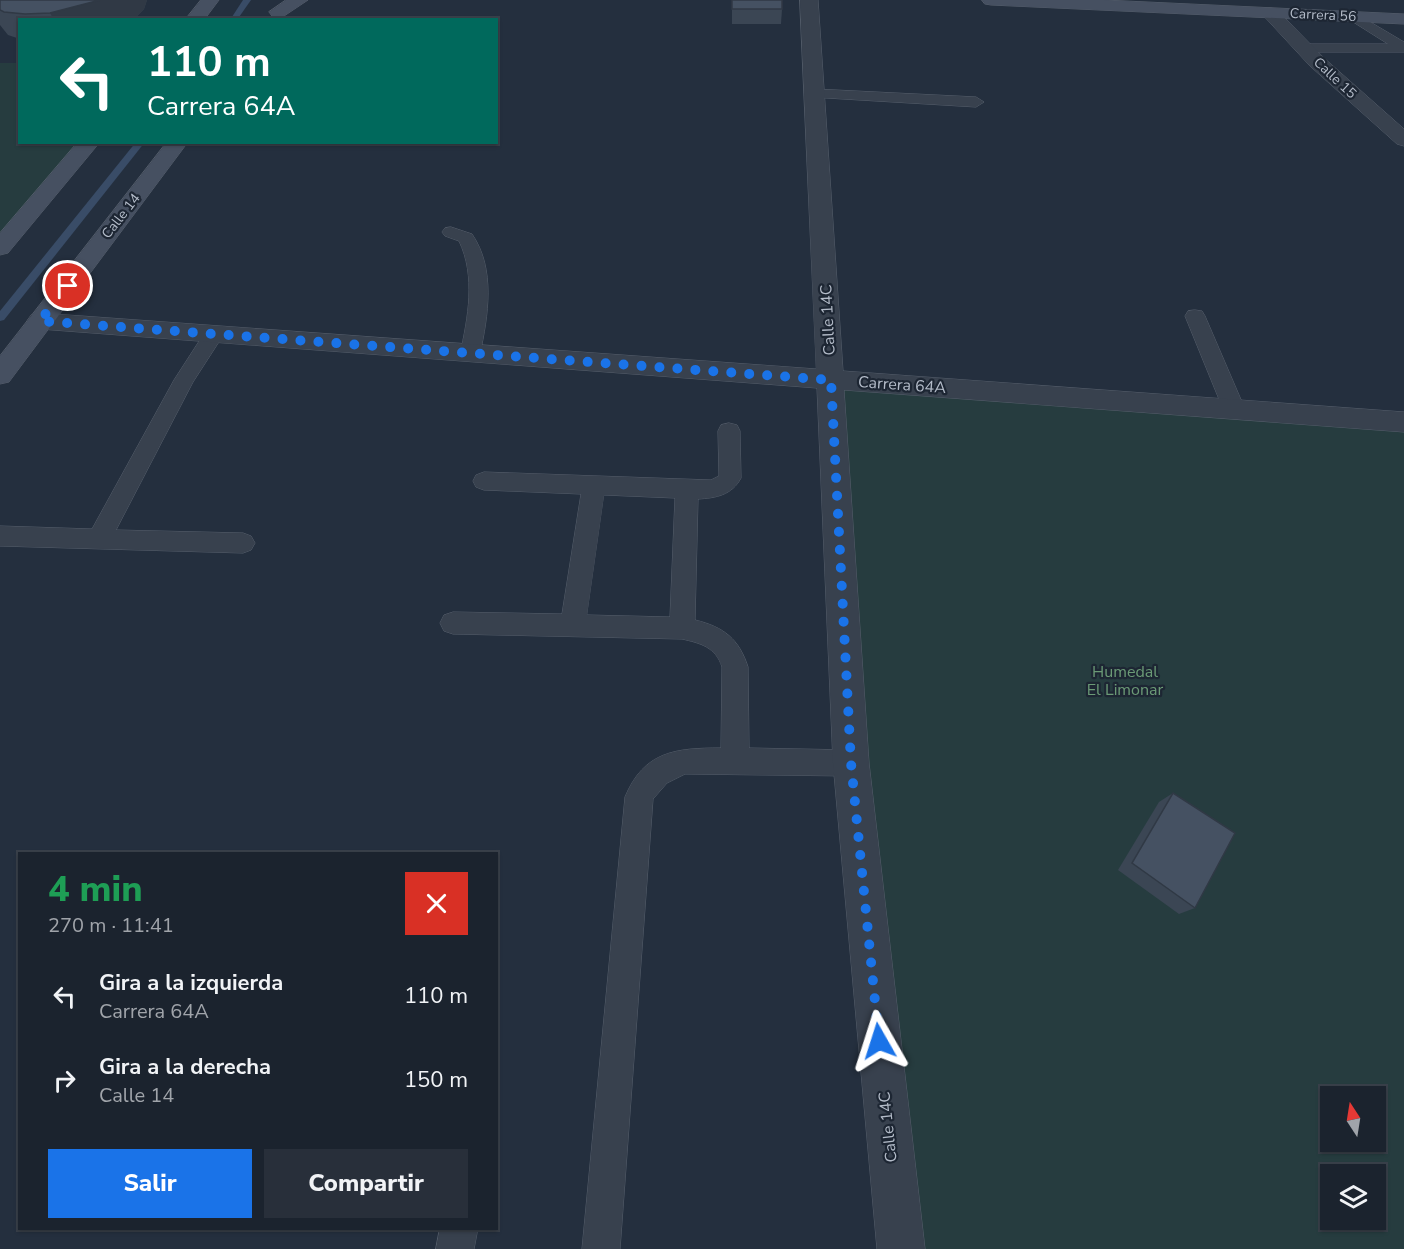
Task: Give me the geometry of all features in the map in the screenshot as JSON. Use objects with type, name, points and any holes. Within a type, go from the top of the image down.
[{"type":"street","points":[[190,0],[194,18]]},
{"type":"street","points":[[196,18],[210,0]]},
{"type":"street","points":[[279,11],[299,0]]},
{"type":"street","name":"Calle 14C","points":[[809,0],[851,763],[901,1249]]},
{"type":"street","name":"Carrera 56","points":[[991,0],[1404,19]]},
{"type":"street","name":"Calle 15","points":[[1270,13],[1304,48],[1404,140]]},
{"type":"street","points":[[0,248],[88,144]]},
{"type":"street","name":"Calle 14","points":[[0,375],[176,144]]},
{"type":"street","name":"Carrera 64A","points":[[40,321],[1404,422]]},
{"type":"lane","points":[[1355,17],[1404,48]]},
{"type":"lane","points":[[1304,48],[1404,48]]},
{"type":"lane","points":[[815,94],[976,102]]},
{"type":"lane","points":[[451,232],[466,238],[475,256],[479,313],[470,354]]},
{"type":"lane","points":[[1195,316],[1234,409]]},
{"type":"lane","points":[[99,539],[184,380],[214,334]]},
{"type":"lane","points":[[484,480],[687,490],[718,488],[728,482],[731,474],[729,431]]},
{"type":"lane","points":[[573,626],[594,486]]},
{"type":"lane","points":[[682,628],[687,490]]},
{"type":"lane","points":[[0,536],[243,543]]},
{"type":"lane","points":[[453,623],[682,628],[709,633],[727,646],[733,656],[735,762]]},
{"type":"lane","points":[[601,1249],[639,798],[646,784],[656,772],[684,761],[851,763]]},
{"type":"lane","points":[[455,1249],[459,1230]]},
{"type":"green space","points":[[0,63],[18,63],[18,144],[89,144],[0,248]]},
{"type":"green space","name":"Humedal El Limonar","points":[[831,380],[1404,422],[1404,1249],[901,1249]]},
{"type":"building","points":[[0,0],[100,0],[50,13],[25,14],[0,10]]},
{"type":"building","points":[[732,0],[782,0],[782,9],[732,9]]},
{"type":"building","points":[[1173,793],[1235,833],[1195,908],[1132,863]]},
{"type":"waterway","points":[[234,18],[247,0]]},
{"type":"waterway","points":[[0,318],[139,144]]},
{"type":"route","points":[[68,286],[40,321],[831,380],[851,763],[879,1041]]}]
